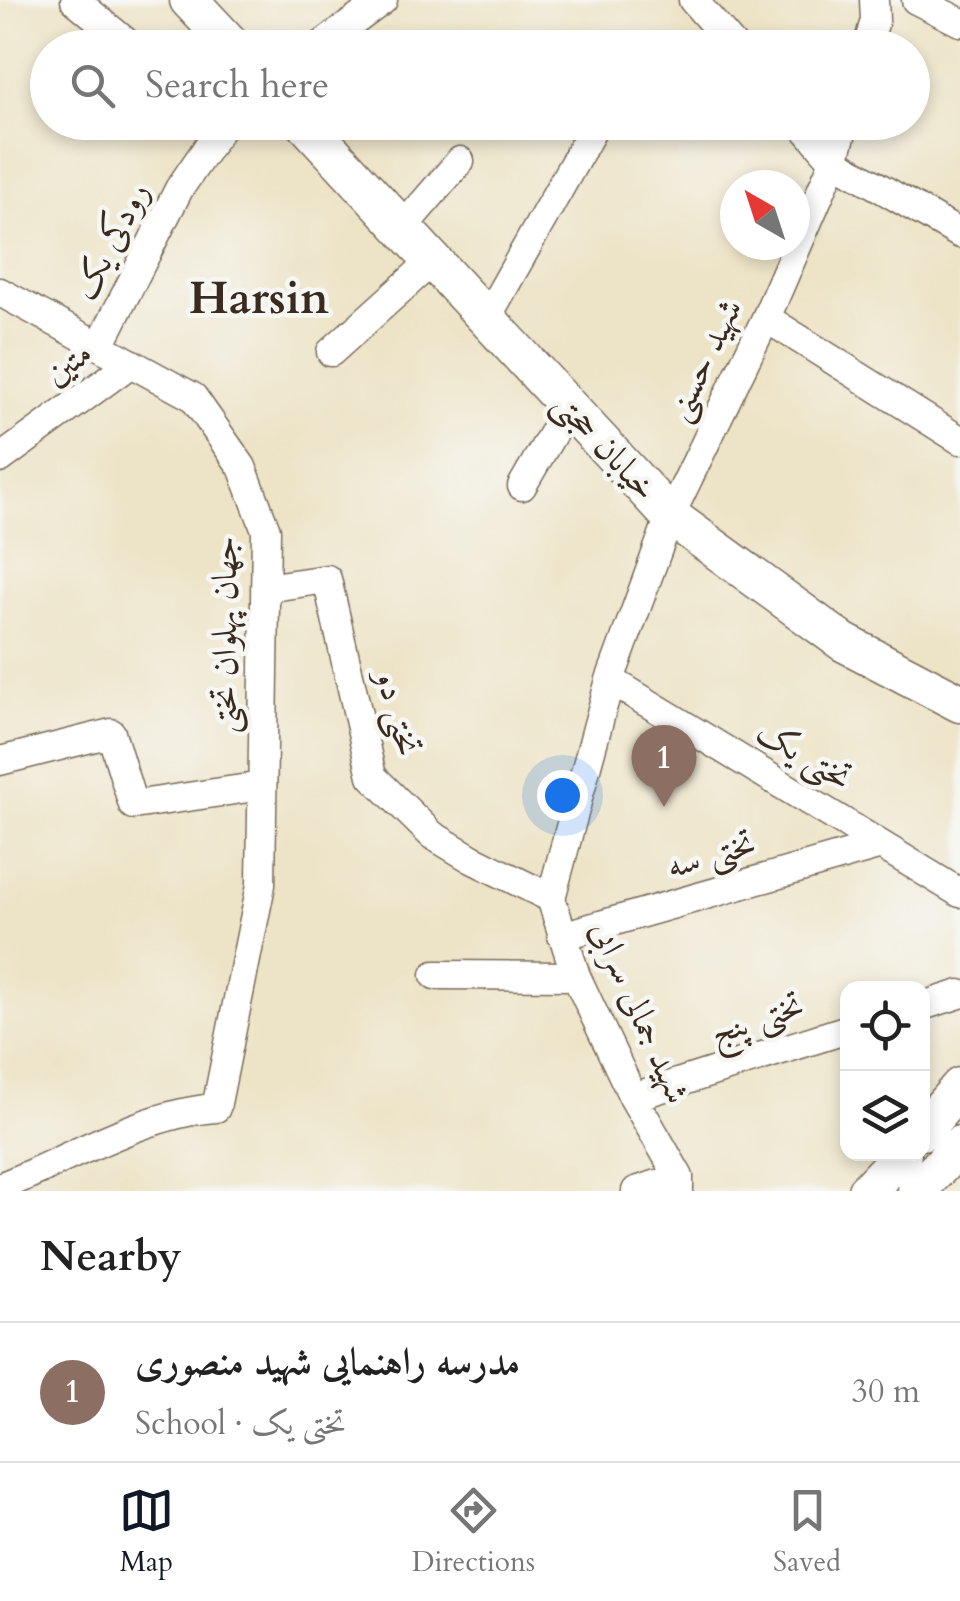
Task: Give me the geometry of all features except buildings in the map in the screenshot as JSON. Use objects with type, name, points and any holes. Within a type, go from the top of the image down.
[{"type":"main road","points":[[189,0],[217,30]]},
{"type":"main road","name":"خیابان حجتی","points":[[321,140],[670,516],[843,642],[960,703]]},
{"type":"main road","points":[[930,1122],[960,1086]]},
{"type":"main road","points":[[917,1191],[960,1145]]},
{"type":"main road","points":[[866,1191],[895,1161]]},
{"type":"street","points":[[75,0],[111,30]]},
{"type":"street","points":[[342,30],[383,0]]},
{"type":"street","points":[[693,0],[719,30]]},
{"type":"street","points":[[872,30],[874,0]]},
{"type":"street","points":[[916,0],[960,22]]},
{"type":"street","name":"رودکی یک","points":[[100,345],[180,189],[213,140]]},
{"type":"street","points":[[486,319],[587,140]]},
{"type":"street","points":[[816,140],[834,161],[960,234]]},
{"type":"street","name":"شهید حسنی","points":[[670,516],[766,318],[840,140]]},
{"type":"street","points":[[402,228],[460,161]]},
{"type":"street","points":[[331,352],[432,262]]},
{"type":"street","name":"جهان پهلوان تختی","points":[[0,292],[193,396],[242,467],[266,530],[260,885],[216,1108],[186,1110],[3,1177]]},
{"type":"street","points":[[766,318],[960,440]]},
{"type":"street","name":"متین","points":[[0,460],[131,363]]},
{"type":"street","points":[[522,486],[568,407]]},
{"type":"street","name":"شهید جمالی سرابی","points":[[670,516],[610,680],[551,898],[576,976],[632,1098],[679,1184]]},
{"type":"street","name":"تختی دو","points":[[265,588],[327,579],[372,776],[432,835],[551,898]]},
{"type":"street","name":"تختی یک","points":[[610,680],[960,893]]},
{"type":"street","points":[[0,761],[111,733],[132,805],[262,786]]},
{"type":"street","name":"تختی سه","points":[[562,936],[881,845]]},
{"type":"street","points":[[435,976],[576,976]]},
{"type":"street","points":[[930,1003],[960,994]]},
{"type":"street","name":"تختی پنج","points":[[632,1098],[840,1033]]},
{"type":"street","points":[[636,1191],[679,1184]]},
{"type":"place","name":"مدرسه راهنمایی شهید منصوری","points":[[664,807]]},
{"type":"district","name":"Harsin","points":[[259,298]]}]
